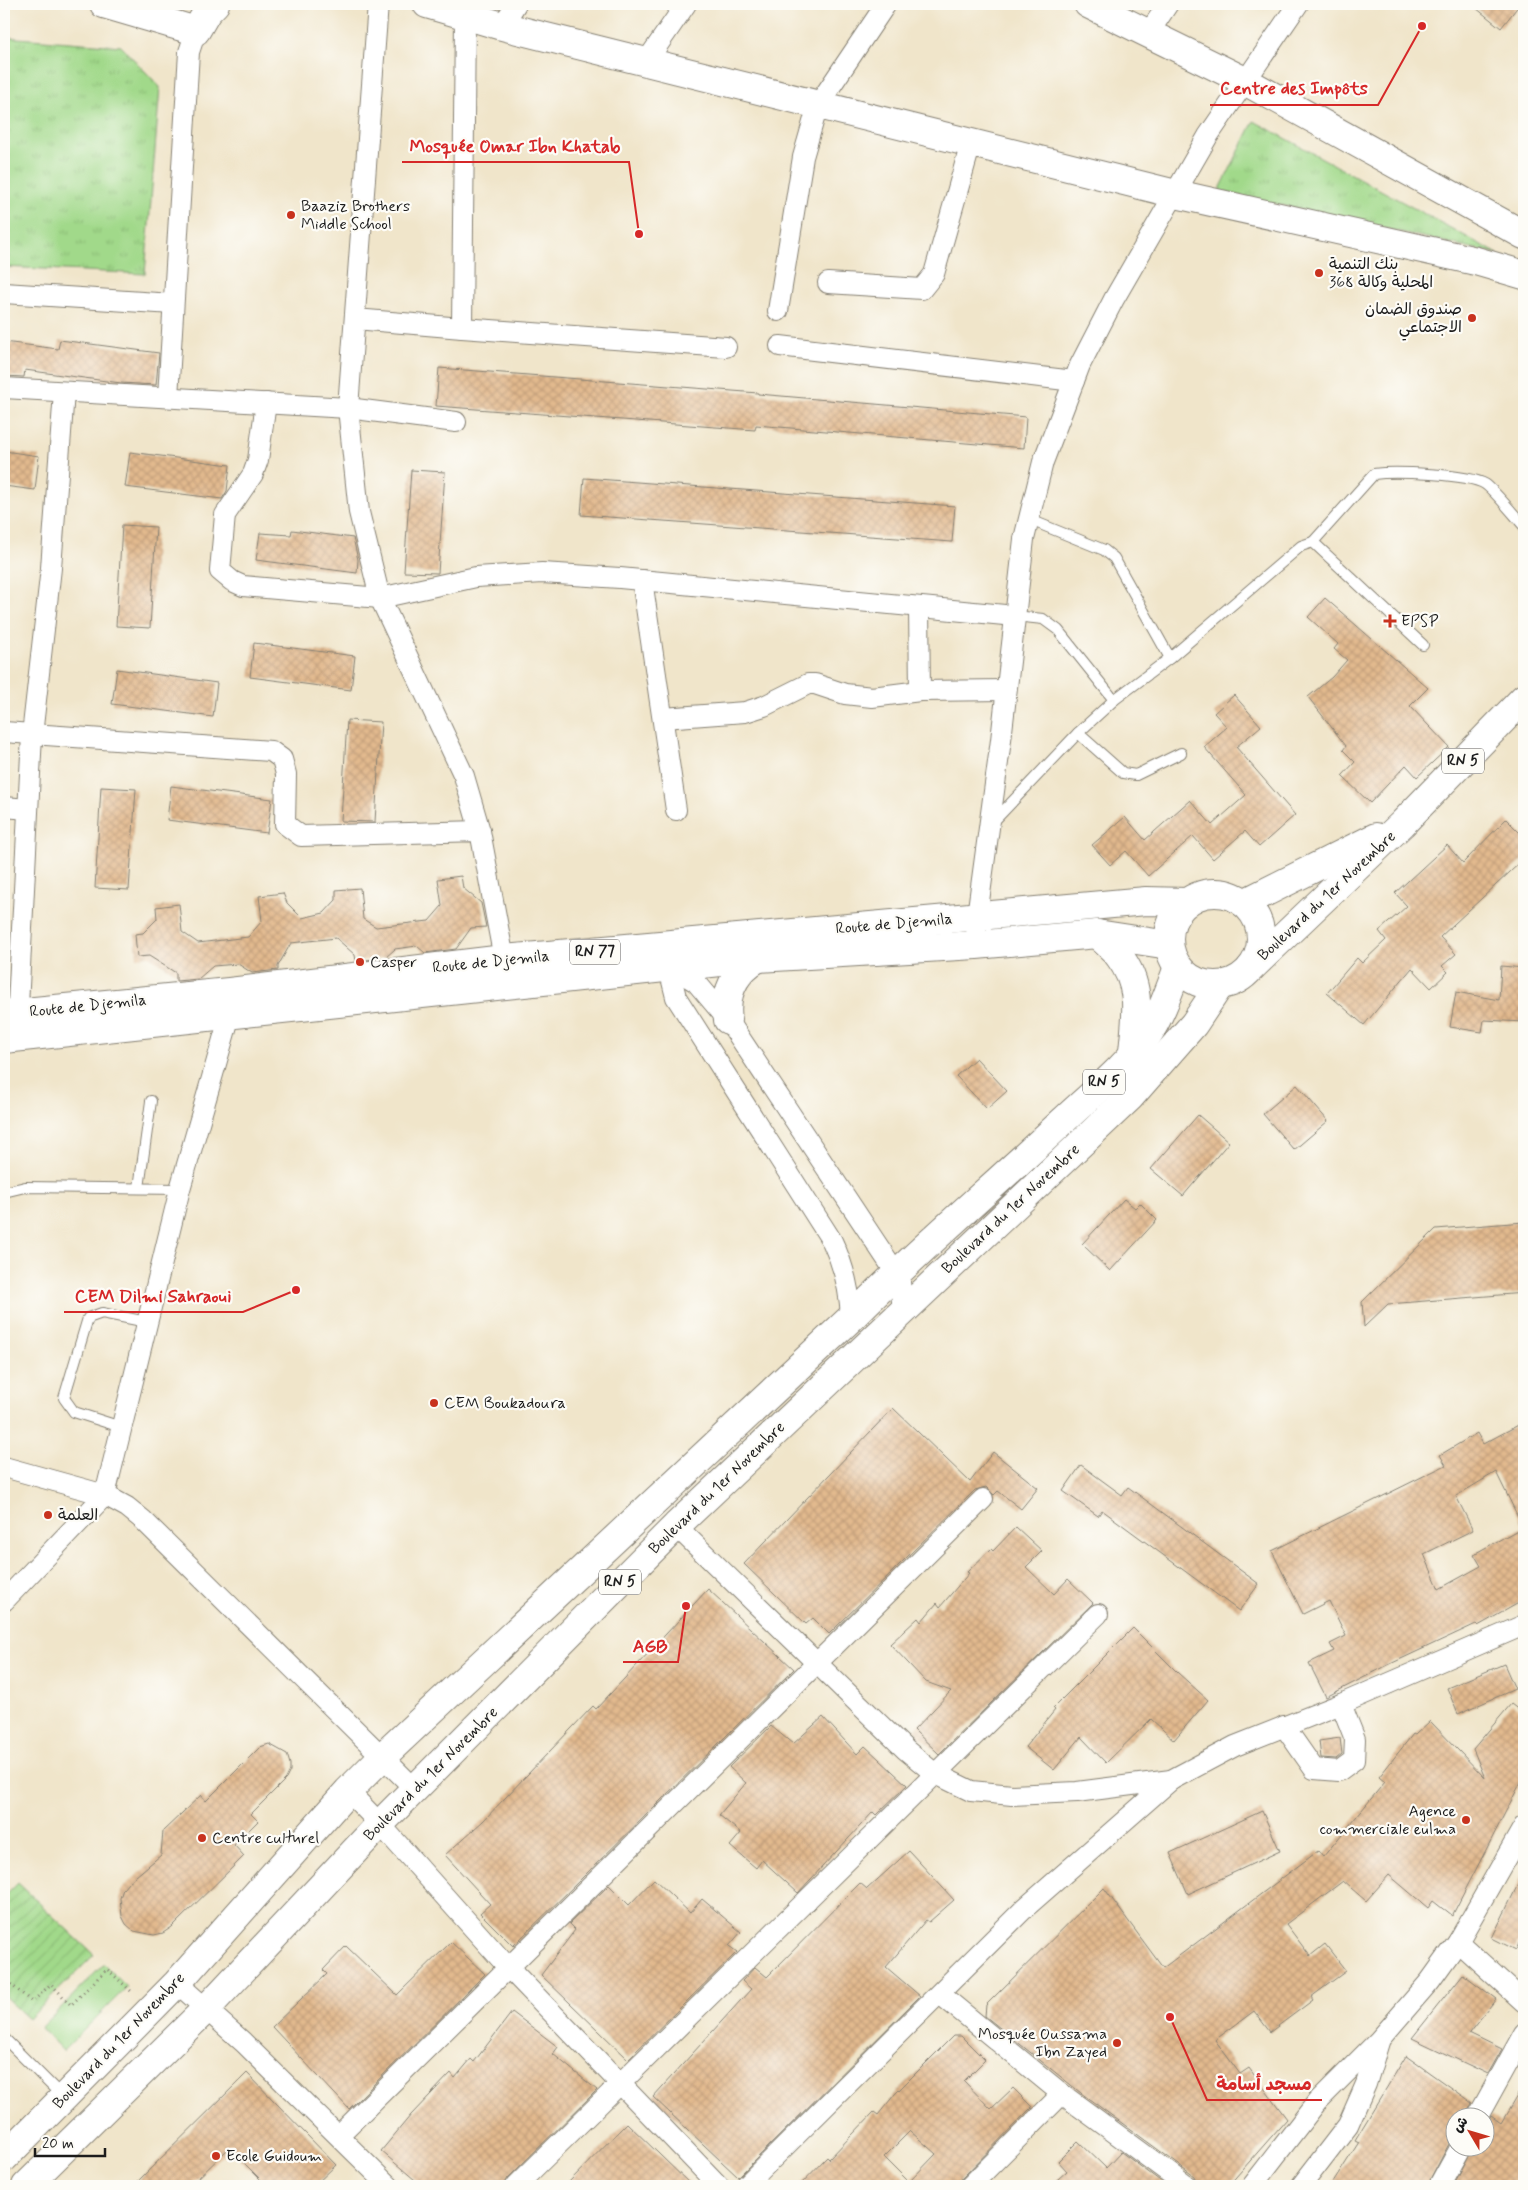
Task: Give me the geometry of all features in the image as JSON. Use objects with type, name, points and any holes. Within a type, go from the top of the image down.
[{"type":"main road","points":[[104,4],[196,30],[214,4]]},
{"type":"main road","points":[[427,4],[466,16],[509,15],[646,62],[1176,194],[1476,262],[1524,275]]},
{"type":"main road","points":[[1088,4],[1245,81],[1524,235]]},
{"type":"main road","name":"Boulevard du 1er Novembre","points":[[1251,968],[1402,824],[1524,698]]},
{"type":"main road","name":"Boulevard du 1er Novembre","points":[[1244,903],[1402,824]]},
{"type":"main road","points":[[1222,893],[1233,896],[1244,903],[1258,922],[1261,934],[1258,958],[1251,968],[1243,976],[1232,982],[1220,985],[1208,985],[1186,976],[1173,956],[1169,933],[1172,921],[1188,902],[1198,896],[1222,893]]},
{"type":"main road","name":"Route de Djemila","points":[[11,1026],[677,956],[977,916],[1146,901],[1188,902]]},
{"type":"main road","points":[[1097,934],[1119,956],[1130,975],[1136,991],[1137,1005],[1133,1052]]},
{"type":"main road","name":"Route de Djemila","points":[[230,1003],[504,959],[636,948],[677,956],[758,958],[976,946],[1097,934],[1145,940],[1173,956]]},
{"type":"main road","name":"Boulevard du 1er Novembre","points":[[4,2158],[177,1984],[348,1791],[383,1756],[851,1318],[896,1272],[1003,1178],[1124,1063],[1146,1037],[1159,1016],[1173,956]]},
{"type":"main road","points":[[728,1020],[727,996],[732,984],[747,964],[758,958]]},
{"type":"main road","name":"Boulevard du 1er Novembre","points":[[26,2186],[206,2009],[380,1824],[676,1526],[1130,1097],[1194,1024],[1220,985]]},
{"type":"main road","points":[[1003,1178],[1023,1199]]},
{"type":"street","points":[[378,4],[348,408],[359,512],[380,598],[464,776],[480,831],[504,959]]},
{"type":"street","points":[[646,62],[686,4]]},
{"type":"street","points":[[778,311],[802,158],[818,105],[886,4]]},
{"type":"street","points":[[1148,34],[1168,4]]},
{"type":"street","points":[[976,946],[977,916],[1028,519],[1042,462],[1074,380],[1114,299],[1208,136],[1298,4]]},
{"type":"street","points":[[462,328],[466,16]]},
{"type":"street","points":[[168,397],[189,52],[196,30]]},
{"type":"street","points":[[828,283],[922,289],[934,274],[971,143]]},
{"type":"street","points":[[4,293],[173,304]]},
{"type":"street","points":[[355,318],[462,328],[726,347]]},
{"type":"street","points":[[780,346],[1074,380]]},
{"type":"street","points":[[4,388],[348,408],[456,422]]},
{"type":"street","points":[[11,1026],[32,735],[51,568],[64,392]]},
{"type":"street","points":[[266,403],[258,460],[248,482],[234,499],[225,515],[220,571],[232,581],[243,586],[380,598],[476,577],[542,573],[642,580],[1015,616]]},
{"type":"street","points":[[642,580],[676,810]]},
{"type":"street","points":[[919,607],[920,691]]},
{"type":"street","points":[[663,718],[745,712],[764,706],[808,684],[815,684],[846,694],[872,697],[920,691],[1006,690]]},
{"type":"street","points":[[4,732],[271,751],[282,759],[286,774],[285,824],[301,836],[480,831]]},
{"type":"street","points":[[4,807],[28,809]]},
{"type":"street","points":[[677,956],[728,1020],[896,1272],[900,1282],[903,1311]]},
{"type":"street","points":[[677,956],[672,981],[676,997],[832,1241],[841,1260],[847,1280],[851,1318]]},
{"type":"street","points":[[4,1601],[105,1495],[180,1189],[230,1003]]},
{"type":"street","points":[[4,1467],[105,1495],[128,1507],[415,1789]]},
{"type":"street","points":[[338,2135],[983,1499]]},
{"type":"street","points":[[676,1526],[906,1750],[934,1773],[971,1791],[1012,1795],[1077,1792],[1172,1780]]},
{"type":"street","points":[[516,2186],[934,1773],[1098,1614]]},
{"type":"street","points":[[745,2186],[1025,1908],[1172,1780],[1235,1746],[1342,1704],[1524,1625]]},
{"type":"street","points":[[1284,1726],[1314,1769],[1339,1771],[1354,1760],[1355,1740],[1342,1704]]},
{"type":"street","points":[[348,1791],[508,1966],[719,2186]]},
{"type":"street","points":[[1252,2186],[1317,2102],[1379,2040],[1430,1981],[1458,1942],[1524,1826]]},
{"type":"street","points":[[1458,1942],[1522,1993]]},
{"type":"street","points":[[177,1984],[206,2009],[389,2186]]},
{"type":"street","points":[[940,1994],[1062,2094],[1187,2186]]},
{"type":"street","points":[[1483,2108],[1524,2033]]},
{"type":"street","points":[[1301,2186],[1348,2125],[1366,2084],[1379,2040]]},
{"type":"street","points":[[970,2186],[1062,2094]]},
{"type":"street","points":[[1439,2186],[1454,2158]]},
{"type":"lane","points":[[990,826],[1078,733],[1114,700],[1170,658],[1300,546],[1313,542],[1374,474],[1387,472],[1469,478],[1485,484],[1524,526]]},
{"type":"lane","points":[[1028,519],[1104,550],[1114,558],[1170,658]]},
{"type":"lane","points":[[1313,542],[1423,645]]},
{"type":"lane","points":[[1015,616],[1043,619],[1058,630],[1114,700]]},
{"type":"lane","points":[[1078,733],[1123,774],[1136,775],[1182,753]]},
{"type":"lane","points":[[140,1188],[151,1101]]},
{"type":"lane","points":[[4,1192],[25,1187],[180,1189]]},
{"type":"lane","points":[[121,1427],[74,1412],[64,1398],[88,1318],[102,1313],[147,1322]]},
{"type":"lane","points":[[4,2038],[64,2098]]},
{"type":"path","points":[[4,1987],[8,1982],[32,2002],[51,1984],[72,2005],[107,1969],[141,2001],[139,2003],[148,2012]]},
{"type":"green space","points":[[4,37],[121,46],[160,87],[145,274],[4,267]]},
{"type":"green space","points":[[1254,121],[1498,254],[1219,191]]},
{"type":"green space","points":[[18,1883],[94,1955],[29,2019],[4,1996],[4,1897]]},
{"type":"green space","points":[[104,1964],[127,1987],[63,2051],[41,2028]]},
{"type":"building","points":[[1471,4],[1520,4],[1501,28]]},
{"type":"building","points":[[60,340],[159,353],[156,385],[121,383],[25,370],[24,377],[4,376],[4,342],[58,349]]},
{"type":"building","points":[[439,368],[758,393],[1026,417],[1024,448],[756,425],[755,430],[436,406]]},
{"type":"building","points":[[4,451],[39,456],[35,490],[4,486]]},
{"type":"building","points":[[130,452],[230,465],[227,491],[222,499],[125,487]]},
{"type":"building","points":[[411,470],[445,472],[438,573],[404,572]]},
{"type":"building","points":[[584,478],[955,506],[952,542],[581,515]]},
{"type":"building","points":[[122,525],[156,527],[150,628],[116,626]]},
{"type":"building","points":[[292,530],[353,538],[358,560],[357,573],[256,560],[260,533],[291,535]]},
{"type":"building","points":[[1325,598],[1428,688],[1410,706],[1449,747],[1417,777],[1406,765],[1370,803],[1342,776],[1355,762],[1343,750],[1346,746],[1308,697],[1332,677],[1347,660],[1334,649],[1338,644],[1308,617]]},
{"type":"building","points":[[254,643],[355,656],[351,690],[250,677]]},
{"type":"building","points":[[117,669],[217,683],[213,717],[112,704]]},
{"type":"building","points":[[1234,695],[1261,726],[1236,747],[1295,815],[1259,847],[1245,831],[1213,859],[1193,836],[1148,876],[1126,851],[1110,865],[1092,845],[1125,817],[1145,840],[1190,800],[1212,825],[1246,795],[1204,747],[1227,727],[1214,713]]},
{"type":"building","points":[[347,720],[381,722],[375,822],[341,821]]},
{"type":"building","points":[[171,786],[272,799],[267,833],[167,820]]},
{"type":"building","points":[[101,787],[136,789],[129,890],[95,888]]},
{"type":"building","points":[[1506,819],[1524,837],[1524,859],[1440,937],[1456,954],[1442,966],[1448,972],[1431,988],[1412,968],[1364,1025],[1327,993],[1357,958],[1362,963],[1386,940],[1379,931],[1407,906],[1395,893],[1447,845],[1463,863]]},
{"type":"building","points":[[461,876],[463,888],[481,903],[486,927],[471,928],[456,949],[425,953],[417,946],[395,949],[385,958],[356,961],[355,955],[336,938],[291,943],[278,966],[278,970],[252,973],[238,964],[213,966],[198,979],[176,981],[176,973],[149,956],[137,957],[135,934],[143,933],[157,919],[156,907],[179,904],[182,932],[198,943],[248,937],[262,921],[259,896],[283,893],[287,903],[302,918],[324,913],[336,900],[336,890],[360,888],[363,919],[376,927],[429,921],[442,906],[438,879]]},
{"type":"building","points":[[1501,966],[1524,968],[1524,1022],[1484,1020],[1482,1032],[1450,1027],[1456,992],[1499,1000]]},
{"type":"building","points":[[976,1058],[1007,1091],[987,1109],[956,1076]]},
{"type":"building","points":[[1297,1085],[1328,1121],[1294,1150],[1263,1114]]},
{"type":"building","points":[[1198,1115],[1229,1142],[1183,1196],[1151,1169]]},
{"type":"building","points":[[1124,1199],[1135,1208],[1140,1203],[1157,1220],[1110,1271],[1082,1244]]},
{"type":"building","points":[[1524,1222],[1524,1293],[1388,1304],[1364,1327],[1362,1302],[1436,1229]]},
{"type":"building","points":[[893,1408],[970,1482],[993,1452],[1038,1488],[1021,1509],[998,1491],[994,1495],[986,1487],[975,1490],[829,1634],[813,1618],[806,1624],[744,1564]]},
{"type":"building","points":[[1524,1422],[1524,1600],[1478,1626],[1476,1624],[1388,1665],[1326,1697],[1309,1663],[1334,1651],[1330,1644],[1346,1636],[1329,1601],[1303,1614],[1272,1551],[1446,1465],[1440,1455],[1477,1433],[1483,1444]],"holes":[[[1496,1472],[1523,1527],[1474,1554],[1481,1566],[1439,1589],[1424,1554],[1473,1530],[1456,1496]]]},
{"type":"building","points":[[1081,1465],[1122,1495],[1128,1487],[1259,1584],[1239,1611],[1102,1510],[1098,1516],[1063,1491]]},
{"type":"building","points":[[1016,1527],[1042,1551],[1026,1567],[1054,1594],[1068,1579],[1093,1603],[939,1754],[914,1730],[951,1691],[926,1682],[890,1644],[918,1618],[921,1622],[937,1603],[940,1607],[969,1573],[967,1572],[991,1549],[993,1551]]},
{"type":"building","points":[[708,1589],[794,1669],[513,1946],[480,1913],[490,1904],[445,1855],[483,1821],[593,1706],[596,1709]]},
{"type":"building","points":[[1133,1628],[1208,1700],[1174,1740],[1151,1719],[1106,1763],[1081,1737],[1054,1770],[1025,1747],[1055,1710],[1053,1708]]},
{"type":"building","points":[[1504,1664],[1515,1689],[1458,1714],[1447,1688]]},
{"type":"building","points":[[1511,1704],[1524,1714],[1524,1776],[1452,1916],[1433,1901],[1428,1908],[1389,1875],[1366,1901],[1343,1881],[1286,1924],[1310,1956],[1325,1944],[1346,1971],[1311,1997],[1313,2000],[1270,2032],[1254,2011],[1215,2040],[1240,2074],[1249,2068],[1287,2119],[1228,2186],[1199,2186],[1194,2176],[1081,2093],[985,2016],[986,2005],[1104,1888],[1163,1968],[1318,1851],[1323,1857],[1385,1782],[1379,1777],[1413,1734],[1415,1735],[1430,1721],[1485,1778],[1473,1749]]},
{"type":"building","points":[[823,1717],[857,1754],[865,1746],[907,1785],[876,1815],[873,1812],[798,1893],[762,1860],[756,1868],[730,1846],[741,1833],[719,1815],[746,1783],[729,1767],[771,1726],[793,1744]]},
{"type":"building","points":[[1340,1738],[1342,1754],[1336,1759],[1321,1758],[1319,1741]]},
{"type":"building","name":"Centre culturel","points":[[269,1744],[287,1754],[290,1771],[286,1779],[251,1814],[258,1821],[234,1845],[244,1856],[172,1927],[163,1933],[154,1935],[134,1931],[126,1924],[122,1916],[120,1898],[123,1889],[129,1882],[161,1855],[163,1831],[201,1795],[206,1801],[260,1747]]},
{"type":"building","points":[[1262,1811],[1280,1851],[1188,1894],[1170,1853]]},
{"type":"building","points":[[909,1851],[954,1900],[929,1922],[926,1920],[886,1967],[920,1996],[738,2177],[653,2097],[751,1989],[742,1981],[755,1967],[767,1977],[860,1883],[867,1889]]},
{"type":"building","points":[[1524,1872],[1524,1933],[1516,1950],[1492,1938]]},
{"type":"building","points":[[654,1879],[690,1913],[702,1899],[741,1932],[729,1946],[737,1952],[628,2059],[541,1975],[575,1930],[569,1924],[609,1885],[629,1905]]},
{"type":"building","points":[[451,1942],[485,1974],[349,2109],[272,2027],[327,1974],[323,1970],[346,1946],[397,1995]]},
{"type":"building","points":[[1463,1974],[1496,1999],[1469,2033],[1502,2049],[1488,2074],[1412,2038]]},
{"type":"building","points":[[512,2012],[558,2047],[553,2054],[597,2090],[508,2178],[504,2186],[422,2186],[381,2151],[411,2115],[451,2073],[455,2078],[471,2059],[474,2062]]},
{"type":"building","points":[[953,2036],[961,2036],[985,2060],[964,2081],[991,2109],[1013,2088],[1032,2107],[962,2178],[958,2186],[799,2186],[827,2157],[829,2159],[874,2112],[878,2115],[895,2094]],"holes":[[[910,2131],[936,2154],[909,2182],[884,2157]]]},
{"type":"building","points":[[1406,2056],[1472,2103],[1470,2108],[1446,2108],[1446,2150],[1427,2186],[1331,2186],[1359,2142],[1355,2140]]},
{"type":"building","name":"Ecole Guidoum","points":[[247,2073],[336,2165],[314,2186],[267,2186],[229,2148],[190,2186],[133,2186]]},
{"type":"building","points":[[1524,2084],[1524,2186],[1452,2186],[1467,2158],[1496,2158],[1496,2120],[1501,2123]]},
{"type":"building","points":[[627,2123],[692,2186],[565,2186]]},
{"type":"building","points":[[1078,2141],[1106,2168],[1121,2152],[1167,2186],[1050,2186],[1067,2171],[1058,2161]]},
{"type":"place","name":"Centre des Impôts","points":[[1422,26]]},
{"type":"place","name":"Baaziz Brothers Middle School","points":[[291,215]]},
{"type":"place","name":"Mosquée Omar Ibn Khatab","points":[[639,234]]},
{"type":"place","name":"بنك التنمية المحلية وكالة 368","points":[[1319,273]]},
{"type":"place","name":"صندوق الضمان الاجتماعي","points":[[1472,318]]},
{"type":"place","name":"EPSP","points":[[1390,621]]},
{"type":"place","name":"Casper","points":[[360,962]]},
{"type":"place","name":"CEM Dilmi Sahraoui","points":[[296,1290]]},
{"type":"place","name":"CEM Boukadoura","points":[[434,1403]]},
{"type":"place","name":"العلمة","points":[[48,1515]]},
{"type":"place","name":"AGB","points":[[686,1606]]},
{"type":"place","name":"Agence commerciale eulma","points":[[1466,1820]]},
{"type":"place","name":"Centre culturel","points":[[202,1838]]},
{"type":"place","name":"مسجد أسامة","points":[[1170,2017]]},
{"type":"place","name":"Mosquée Oussama Ibn Zayed","points":[[1117,2043]]},
{"type":"place","name":"Ecole Guidoum","points":[[216,2156]]}]
